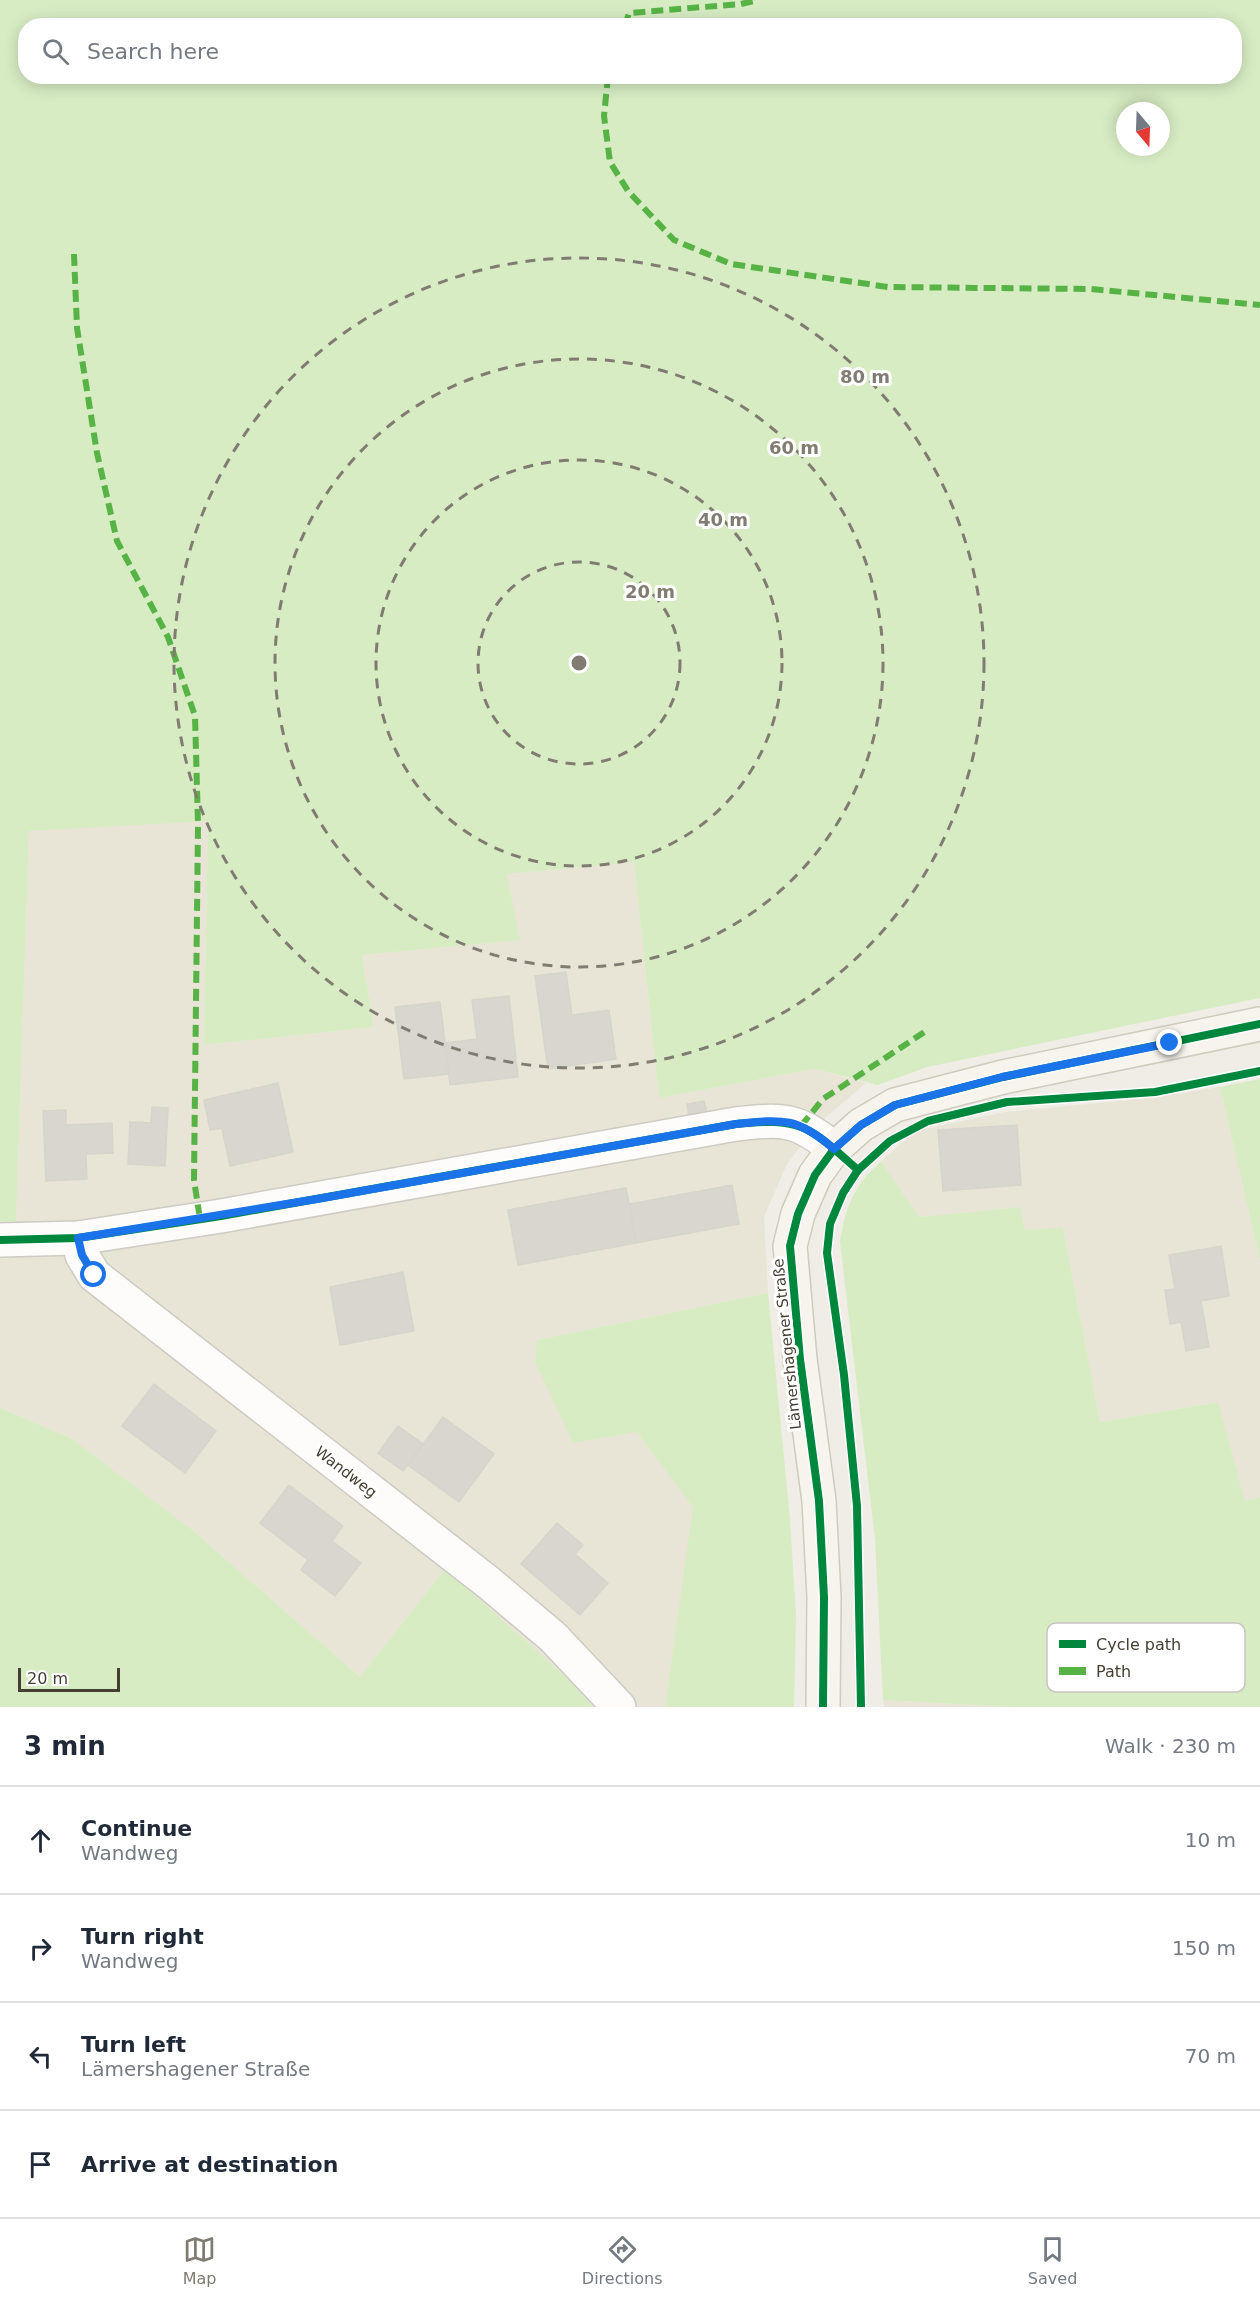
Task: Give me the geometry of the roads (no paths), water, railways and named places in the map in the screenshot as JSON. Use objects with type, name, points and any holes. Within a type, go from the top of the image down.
[{"type":"main road","name":"Lämershagener Straße","points":[[824,1707],[824,1597],[819,1501],[800,1359],[790,1246],[806,1194],[815,1174],[834,1149],[869,1120],[895,1105],[930,1095],[1260,1024]]},
{"type":"street","points":[[0,1240],[78,1238],[317,1199],[736,1124],[790,1122],[812,1130],[834,1149]]},
{"type":"street","name":"Wandweg","points":[[78,1238],[82,1255],[94,1275],[489,1583],[553,1637],[619,1707]]}]
